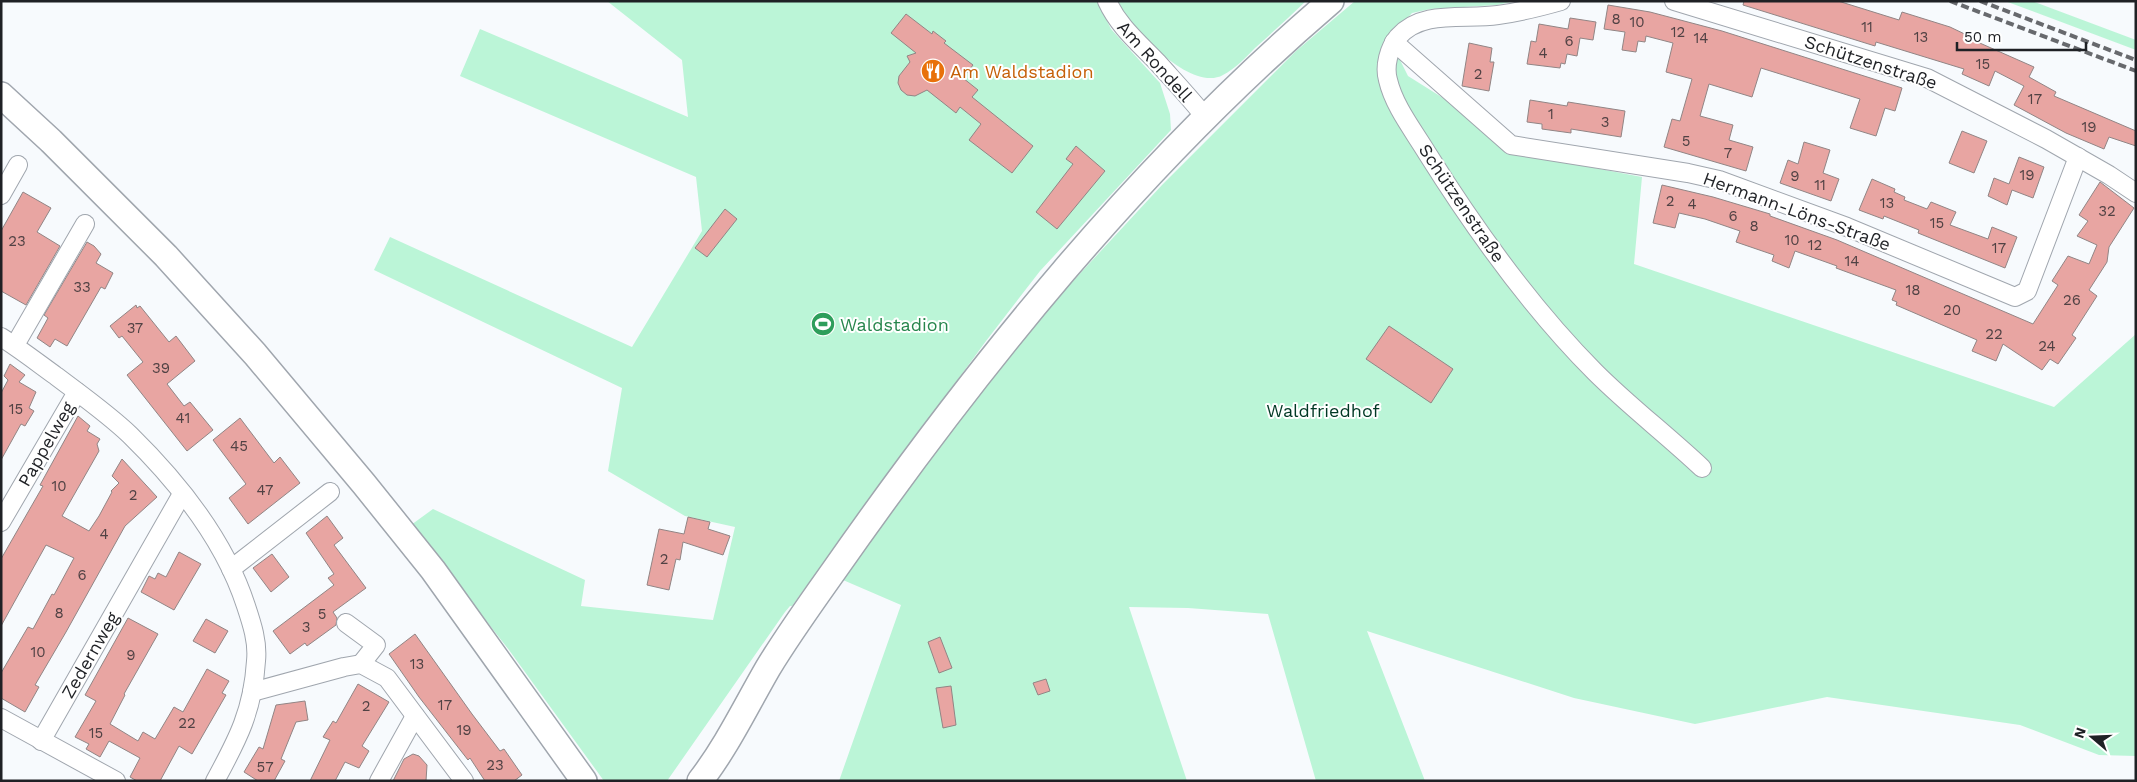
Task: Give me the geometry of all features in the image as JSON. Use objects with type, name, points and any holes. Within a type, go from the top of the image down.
[{"type":"main road","points":[[705,778],[786,640],[926,442],[1053,284],[1118,211],[1206,118],[1331,1]]},
{"type":"main road","points":[[1,95],[51,141],[166,256],[255,354],[433,570],[584,781]]},
{"type":"street","name":"Am Rondell","points":[[1107,1],[1117,19],[1131,36],[1157,62],[1206,118]]},
{"type":"street","name":"Schützenstraße","points":[[1561,1],[1496,16],[1422,21],[1409,27],[1394,42],[1390,50],[1386,66],[1390,88],[1410,125],[1450,189],[1490,248],[1533,303],[1595,371],[1639,414],[1658,428],[1702,468]]},
{"type":"street","name":"Schützenstraße","points":[[1674,1],[1926,78],[2078,157],[2136,193]]},
{"type":"street","name":"Hermann-Löns-Straße","points":[[1394,42],[1511,144],[1719,180],[1847,227],[2015,297],[2027,291],[2078,157]]},
{"type":"street","points":[[1,195],[18,166]]},
{"type":"street","points":[[85,224],[8,341],[130,434],[182,494],[210,532],[240,587],[255,634],[257,660],[247,715],[237,741],[215,781]]},
{"type":"street","name":"Pappelweg","points":[[1,522],[77,392]]},
{"type":"street","points":[[231,569],[330,492]]},
{"type":"street","name":"Zedernweg","points":[[41,741],[182,494]]},
{"type":"street","points":[[346,622],[376,645],[361,664]]},
{"type":"street","points":[[252,692],[344,666],[361,664],[387,678],[464,781]]},
{"type":"street","points":[[378,781],[415,716]]},
{"type":"street","points":[[1,718],[116,781]]},
{"type":"green space","points":[[607,1],[1097,1],[1111,29],[1160,83],[1170,114],[1171,130],[1040,271],[986,341],[792,606],[785,612],[667,781],[604,781],[509,650],[411,525],[433,509],[585,580],[581,606],[713,620],[735,527],[685,516],[608,471],[622,388],[374,270],[390,237],[632,347],[702,231],[696,177],[460,76],[480,29],[688,117],[682,60]]},
{"type":"green space","points":[[1118,1],[1306,1],[1236,66],[1223,75],[1210,78],[1195,75],[1179,67],[1163,55],[1135,26]]},
{"type":"green space","name":"Waldfriedhof","points":[[1355,1],[1515,1],[1497,5],[1430,9],[1412,13],[1393,34],[1398,56],[1408,76],[1537,157],[1642,177],[1634,264],[2054,407],[2136,334],[2136,756],[2099,755],[2020,725],[1827,697],[1695,724],[1574,698],[1367,631],[1425,781],[1316,781],[1268,614],[1188,608],[1129,607],[1187,781],[839,781],[901,605],[843,580],[913,480],[1036,321],[1162,185],[1296,51]]},
{"type":"green space","points":[[2005,1],[2032,1],[2136,40],[2136,50]]},
{"type":"building","points":[[1744,1],[1838,1],[1899,20],[1902,12],[1950,27],[1973,38],[1973,40],[2034,67],[2029,77],[2056,92],[2054,96],[2136,131],[2136,146],[2109,137],[2104,149],[2066,133],[2014,105],[2024,86],[1995,71],[1989,86],[1962,74],[1964,69],[1876,42],[1875,46],[1743,5]]},
{"type":"building","points":[[1608,5],[1650,12],[1722,31],[1902,88],[1895,111],[1885,108],[1876,136],[1850,128],[1860,99],[1761,68],[1752,97],[1709,84],[1700,116],[1733,125],[1729,140],[1753,147],[1746,171],[1664,147],[1672,119],[1680,121],[1692,79],[1666,72],[1673,43],[1646,36],[1645,42],[1638,41],[1636,52],[1622,50],[1625,32],[1604,29]]},
{"type":"building","points":[[906,14],[932,34],[933,31],[946,41],[944,43],[973,65],[963,78],[978,90],[972,97],[1033,146],[1012,173],[969,140],[981,124],[960,107],[956,113],[927,90],[915,96],[907,95],[901,90],[898,83],[899,76],[910,62],[907,56],[916,53],[891,33]]},
{"type":"building","points":[[1570,18],[1596,22],[1593,40],[1580,38],[1577,56],[1567,54],[1565,64],[1561,63],[1560,68],[1527,64],[1531,41],[1536,42],[1539,24],[1568,29]]},
{"type":"building","points":[[1469,43],[1492,48],[1490,62],[1494,62],[1489,91],[1462,86]]},
{"type":"building","points":[[1530,100],[1567,106],[1568,102],[1625,111],[1621,137],[1571,129],[1571,133],[1542,129],[1542,124],[1527,122]]},
{"type":"building","points":[[1962,131],[1987,141],[1974,173],[1949,163]]},
{"type":"building","points":[[1804,142],[1830,150],[1823,173],[1839,179],[1831,201],[1780,183],[1788,160],[1798,164]]},
{"type":"building","points":[[1076,146],[1105,171],[1057,229],[1036,212],[1073,164],[1066,159]]},
{"type":"building","points":[[2019,157],[2044,167],[2033,198],[2012,190],[2007,205],[1988,196],[1994,178],[2009,184]]},
{"type":"building","points":[[1872,179],[1895,189],[1894,192],[1905,197],[1904,200],[1927,209],[1931,202],[1956,212],[1950,225],[1988,239],[1992,227],[2017,237],[2005,268],[1918,233],[1919,230],[1884,216],[1883,219],[1859,210]]},
{"type":"building","points":[[2100,182],[2134,208],[2109,247],[2107,262],[2089,290],[2097,296],[2072,335],[2076,338],[2058,364],[2050,359],[2042,370],[2003,344],[1996,361],[1972,351],[1977,340],[1896,305],[1897,302],[1892,300],[1896,290],[1836,268],[1837,266],[1795,251],[1789,268],[1772,261],[1774,255],[1736,242],[1740,231],[1705,219],[1679,213],[1675,228],[1653,223],[1662,185],[1713,197],[1770,214],[1770,216],[1837,240],[2033,324],[2058,285],[2052,281],[2068,256],[2089,264],[2097,245],[2077,236],[2088,221],[2079,215]]},
{"type":"building","points":[[23,192],[51,208],[37,232],[60,246],[26,305],[1,291],[1,231]]},
{"type":"building","points":[[725,209],[737,219],[707,257],[695,248]]},
{"type":"building","points":[[87,242],[94,246],[101,254],[96,263],[113,273],[105,289],[101,287],[67,346],[55,339],[50,347],[37,338],[48,318],[44,315]]},
{"type":"building","points":[[136,305],[137,308],[140,306],[169,342],[176,336],[195,361],[167,384],[184,406],[190,402],[213,430],[187,451],[127,375],[143,362],[122,336],[119,338],[110,326]]},
{"type":"building","points":[[1389,326],[1453,369],[1431,403],[1366,359]]},
{"type":"building","points":[[10,364],[25,375],[19,382],[36,392],[29,408],[34,411],[25,426],[21,424],[1,460],[1,393],[8,380],[4,376]]},
{"type":"building","points":[[78,416],[90,426],[87,431],[100,439],[97,444],[99,451],[62,516],[89,531],[99,516],[111,491],[119,483],[112,476],[122,459],[157,497],[125,526],[35,685],[39,687],[25,712],[1,698],[1,673],[28,627],[33,629],[74,558],[46,545],[1,626],[1,559],[43,486],[40,485]]},
{"type":"building","points":[[240,418],[274,463],[280,457],[300,483],[248,524],[229,498],[246,484],[213,440]]},
{"type":"building","points":[[327,516],[343,538],[334,545],[366,588],[333,612],[337,618],[336,625],[307,646],[305,643],[290,654],[273,631],[334,585],[328,578],[334,574],[306,533]]},
{"type":"building","points":[[688,517],[710,522],[708,529],[730,536],[723,555],[683,542],[680,560],[676,559],[669,590],[647,585],[659,529],[684,534]]},
{"type":"building","points":[[179,552],[201,564],[174,610],[141,592],[149,576],[155,579],[158,573],[166,577]]},
{"type":"building","points":[[272,554],[289,577],[271,592],[253,568]]},
{"type":"building","points":[[128,618],[158,634],[124,694],[110,724],[138,741],[143,732],[155,739],[174,707],[183,712],[207,669],[229,681],[222,693],[226,695],[192,754],[179,746],[160,781],[137,781],[130,777],[140,758],[109,741],[100,757],[86,749],[89,744],[75,737],[96,701],[85,695]]},
{"type":"building","points":[[206,619],[228,631],[215,653],[193,641]]},
{"type":"building","points":[[415,634],[500,751],[504,749],[522,775],[514,781],[485,781],[470,758],[468,760],[419,697],[389,654]]},
{"type":"building","points":[[940,637],[952,668],[939,673],[928,642]]},
{"type":"building","points":[[1046,679],[1050,691],[1038,695],[1033,683]]},
{"type":"building","points":[[358,684],[389,702],[362,746],[369,751],[359,768],[345,762],[335,781],[310,781],[330,740],[323,737],[333,721],[336,723]]},
{"type":"building","points":[[951,686],[956,725],[943,728],[936,688]]},
{"type":"building","points":[[305,701],[308,720],[296,722],[281,759],[285,761],[274,781],[258,781],[244,772],[259,747],[263,749],[276,705]]},
{"type":"building","points":[[413,754],[419,756],[427,765],[426,781],[393,781],[404,759]]},
{"type":"railway","points":[[1950,1],[2136,71]]},
{"type":"railway","points":[[1980,1],[2136,60]]},
{"type":"place","name":"Am Waldstadion","points":[[933,71]]},
{"type":"place","name":"Waldstadion","points":[[823,324]]}]
